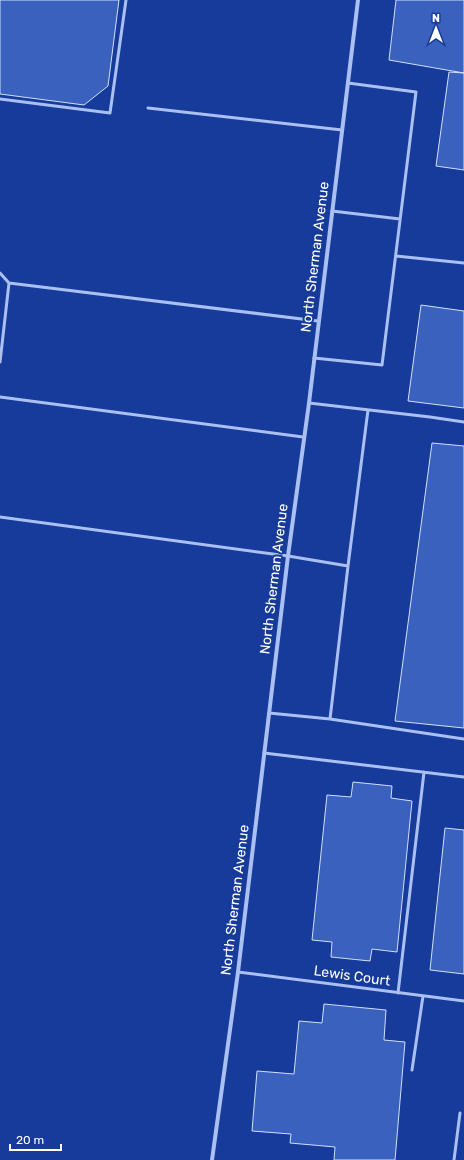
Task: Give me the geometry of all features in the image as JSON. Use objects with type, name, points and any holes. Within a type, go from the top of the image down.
[{"type":"street","name":"North Sherman Avenue","points":[[212,1160],[238,972],[288,556],[303,437],[309,403],[358,0]]},
{"type":"lane","points":[[0,99],[110,113],[126,0]]},
{"type":"lane","points":[[314,358],[382,365],[396,256],[416,92],[348,84]]},
{"type":"lane","points":[[148,108],[342,130]]},
{"type":"lane","points":[[332,211],[400,220]]},
{"type":"lane","points":[[396,256],[464,263]]},
{"type":"lane","points":[[0,273],[10,283],[318,321]]},
{"type":"lane","points":[[0,362],[10,283]]},
{"type":"lane","points":[[0,397],[303,437]]},
{"type":"lane","points":[[309,403],[464,422]]},
{"type":"lane","points":[[330,719],[368,410]]},
{"type":"lane","points":[[0,517],[288,556],[348,566]]},
{"type":"lane","points":[[269,713],[330,719],[464,739]]},
{"type":"lane","points":[[264,753],[464,777]]},
{"type":"lane","points":[[398,993],[424,772]]},
{"type":"lane","name":"Lewis Court","points":[[238,972],[464,1001]]},
{"type":"lane","points":[[412,1070],[423,996]]},
{"type":"lane","points":[[454,1160],[460,1114]]},
{"type":"building","points":[[0,0],[119,0],[108,86],[84,105],[0,94]]},
{"type":"building","points":[[396,0],[464,0],[464,73],[389,60]]},
{"type":"building","points":[[449,72],[464,73],[464,170],[436,166]]},
{"type":"building","points":[[421,305],[464,311],[464,408],[408,401]]},
{"type":"building","points":[[432,443],[464,446],[464,728],[395,721]]},
{"type":"building","points":[[353,782],[392,786],[391,798],[412,801],[397,952],[372,949],[370,961],[331,957],[332,942],[312,940],[327,795],[351,797]]},
{"type":"building","points":[[445,828],[464,830],[464,974],[430,970]]},
{"type":"building","points":[[324,1004],[386,1010],[384,1040],[405,1042],[395,1160],[334,1160],[335,1147],[290,1143],[291,1134],[252,1131],[257,1071],[294,1074],[299,1021],[322,1023]]}]
